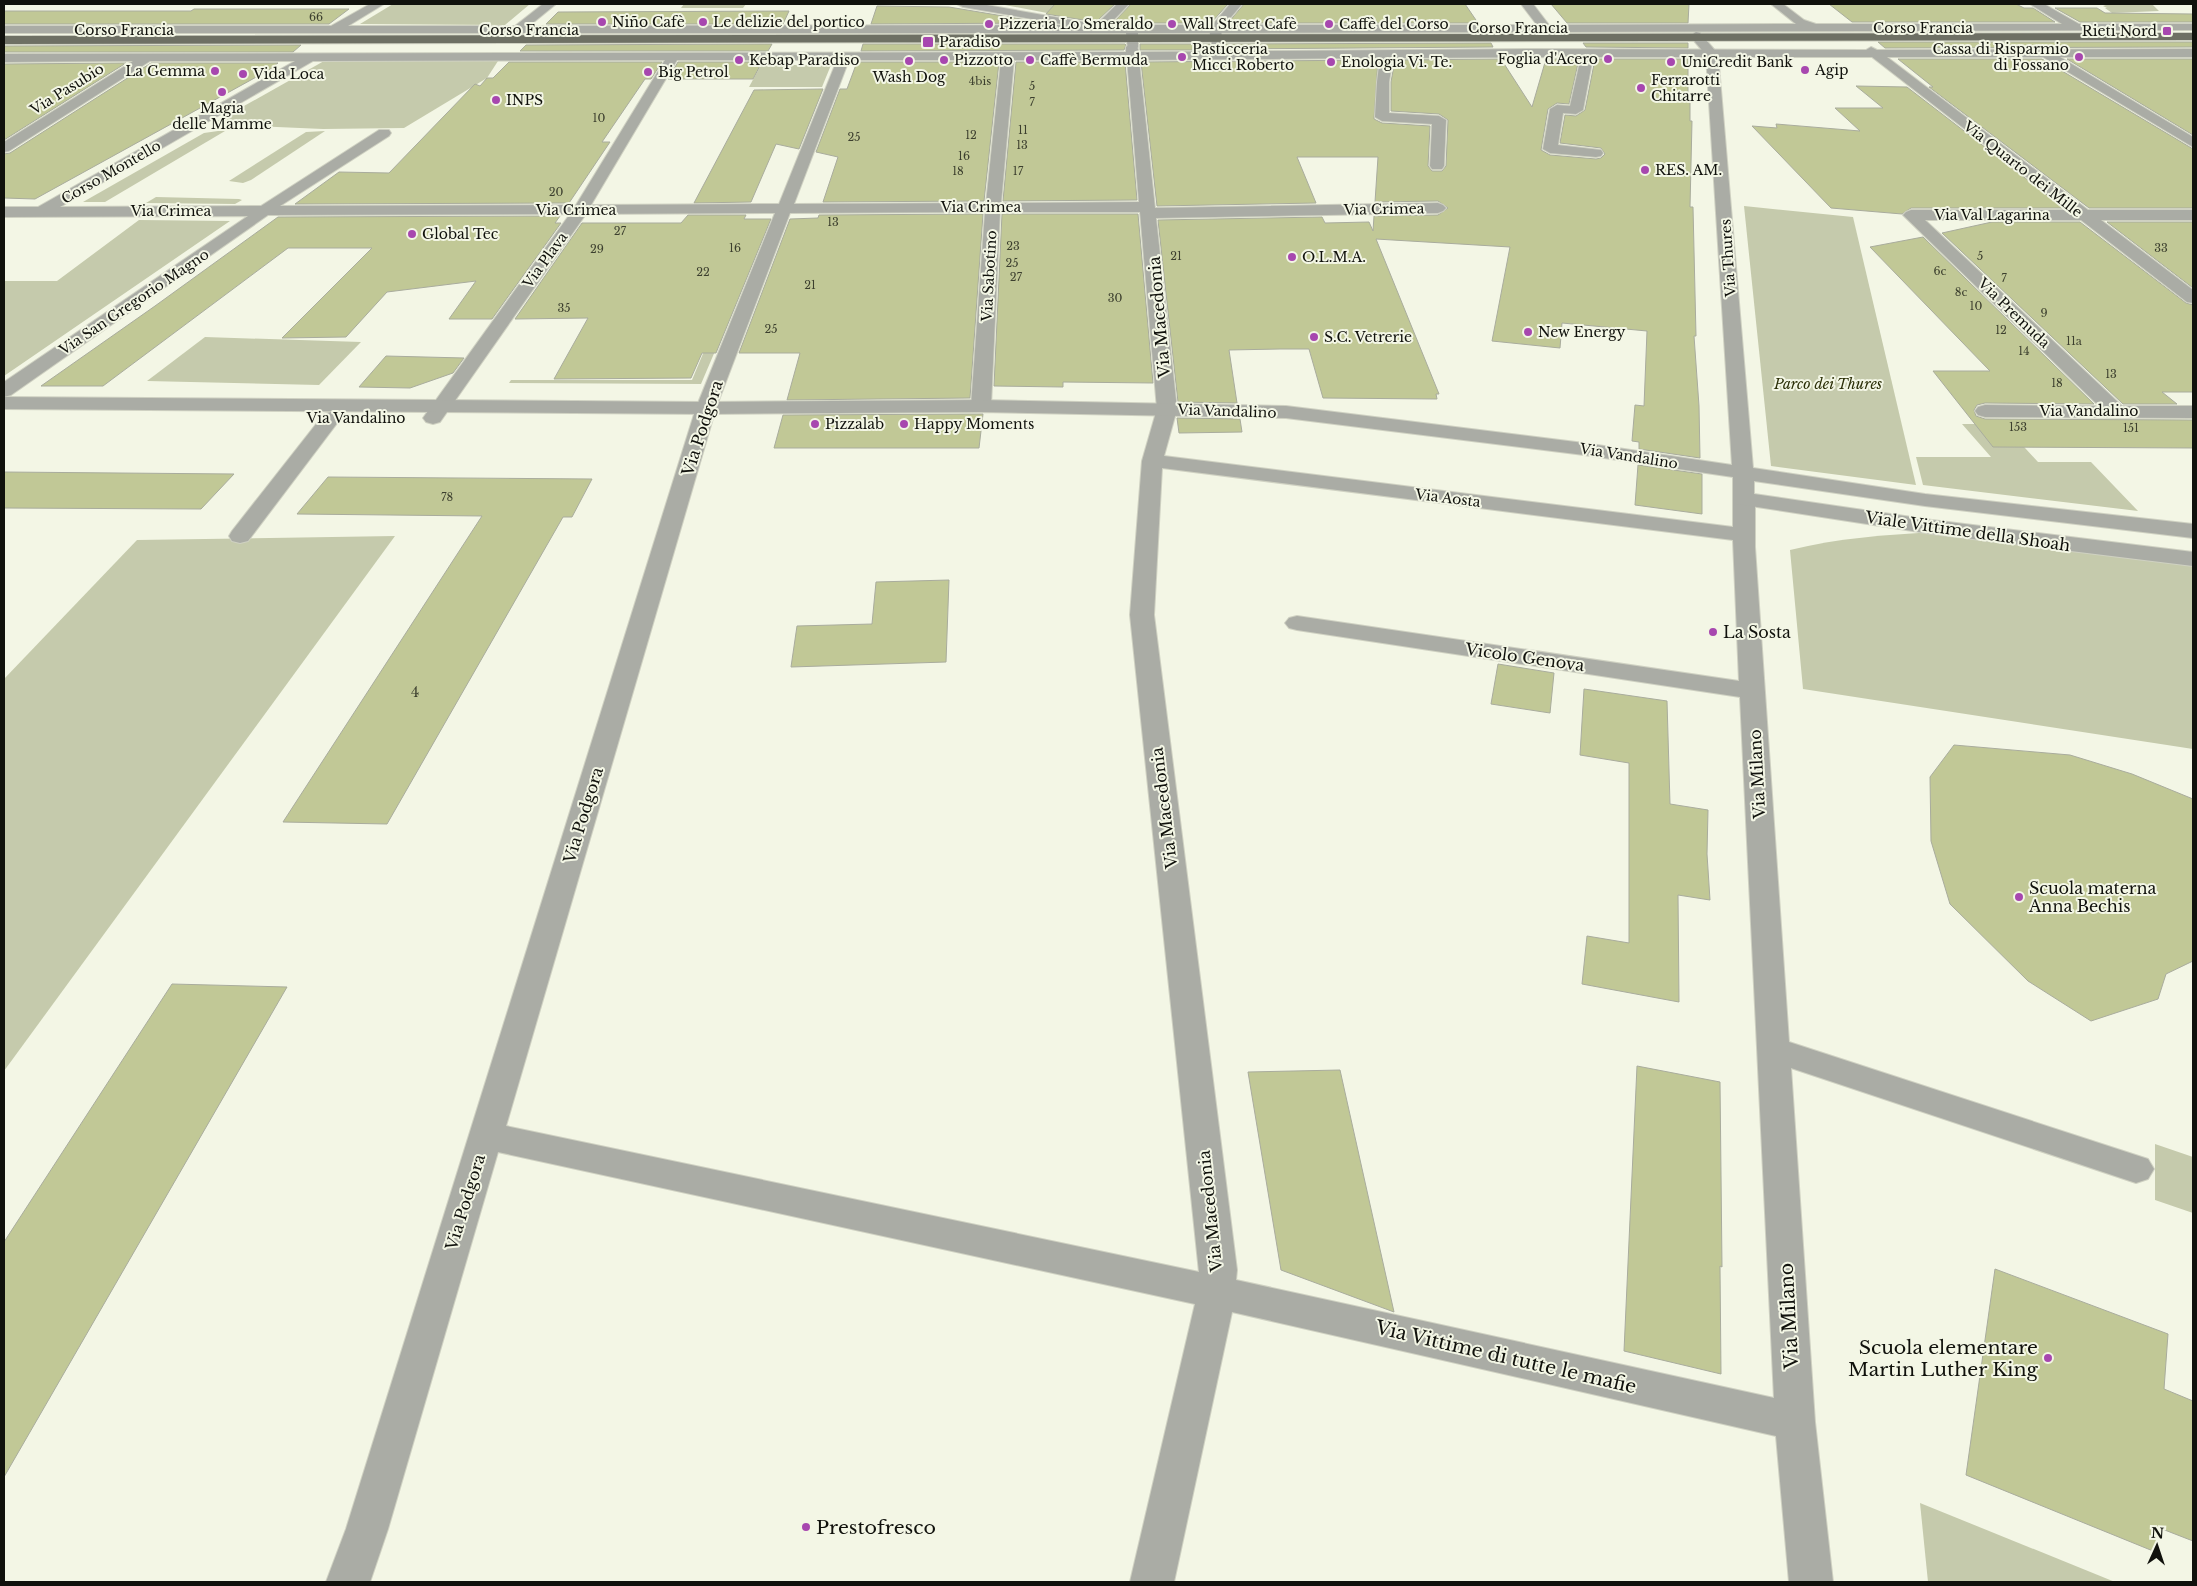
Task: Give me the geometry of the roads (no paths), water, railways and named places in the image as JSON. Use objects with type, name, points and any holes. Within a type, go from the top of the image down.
[{"type":"main road","name":"Corso Francia","points":[[1216,42],[1549,32],[1692,32],[1853,41],[2193,46]]},
{"type":"main road","name":"Corso Francia","points":[[4,40],[502,43],[1216,42],[1709,50],[1853,41],[2193,36]]},
{"type":"main road","name":"Corso Francia","points":[[4,49],[502,43]]},
{"type":"street","points":[[334,30],[378,4]]},
{"type":"street","points":[[502,43],[550,4]]},
{"type":"street","points":[[963,4],[1086,25],[1099,29],[1123,4]]},
{"type":"street","points":[[1216,42],[1236,4]]},
{"type":"street","points":[[1527,4],[1549,32]]},
{"type":"street","points":[[1776,4],[1800,22],[1814,28]]},
{"type":"street","points":[[2036,4],[2111,46]]},
{"type":"street","name":"Corso Francia","points":[[1692,32],[1814,28],[2193,27]]},
{"type":"street","name":"Via Quarto dei Mille","points":[[1814,28],[1853,41],[1876,54],[2193,298]]},
{"type":"street","name":"Corso Francia","points":[[4,30],[1099,29],[1132,42]]},
{"type":"street","points":[[1692,32],[1709,50]]},
{"type":"street","name":"Corso Francia","points":[[4,58],[1008,56],[1132,42],[1216,42],[1387,54],[1709,50],[1876,54],[2193,53]]},
{"type":"street","name":"Via Macedonia","points":[[1132,42],[1166,409],[1152,461],[1142,615],[1218,1270],[1216,1292],[1152,1582]]},
{"type":"street","name":"Via Thures","points":[[1709,50],[1744,486]]},
{"type":"street","points":[[1588,53],[1576,110],[1557,109],[1550,149],[1596,153]]},
{"type":"street","points":[[1387,54],[1383,82],[1382,117],[1439,120],[1437,166]]},
{"type":"street","points":[[2047,54],[2193,143]]},
{"type":"street","name":"Via Sabotino","points":[[981,406],[993,207],[1008,56]]},
{"type":"street","name":"Via Plava","points":[[436,413],[580,210],[673,57]]},
{"type":"street","name":"Via Podgora","points":[[348,1582],[366,1529],[486,1136],[706,408],[844,57]]},
{"type":"street","name":"Via Pasubio","points":[[4,148],[147,58]]},
{"type":"street","name":"Corso Montello","points":[[42,212],[310,58]]},
{"type":"street","points":[[263,211],[384,133]]},
{"type":"street","name":"Via Crimea","points":[[4,212],[993,207],[1149,210],[1438,208]]},
{"type":"street","name":"Via San Gregorio Magno","points":[[4,391],[263,211]]},
{"type":"street","name":"Via Val Lagarina","points":[[1911,215],[2193,215]]},
{"type":"street","name":"Via Premuda","points":[[1911,215],[2116,411]]},
{"type":"street","name":"Via Vandalino","points":[[4,403],[672,419],[691,415],[706,408],[981,406],[1286,412],[1577,448],[1744,486]]},
{"type":"street","name":"Via Vandalino","points":[[1985,411],[2193,412]]},
{"type":"street","name":"Via Vandalino","points":[[4,418],[331,418],[436,413]]},
{"type":"street","points":[[240,536],[331,418]]},
{"type":"street","name":"Via Aosta","points":[[1152,461],[1744,535]]},
{"type":"street","name":"Viale Vittime della Shoah","points":[[1744,486],[1925,500],[2193,531]]},
{"type":"street","name":"Viale Vittime della Shoah","points":[[1744,486],[1932,527],[2193,560]]},
{"type":"street","name":"Via Milano","points":[[1744,486],[1744,535],[1752,691],[1795,1422],[1811,1582]]},
{"type":"street","name":"Vicolo Genova","points":[[1297,623],[1752,691]]},
{"type":"street","points":[[1773,1049],[2136,1169]]},
{"type":"street","name":"Via Vittime di tutte le mafie","points":[[486,1136],[1216,1292],[1795,1422]]},
{"type":"place","name":"Niño Cafè","points":[[602,22]]},
{"type":"place","name":"Le delizie del portico","points":[[703,22]]},
{"type":"place","name":"Pizzeria Lo Smeraldo","points":[[989,24]]},
{"type":"place","name":"Wall Street Cafè","points":[[1172,24]]},
{"type":"place","name":"Caffè del Corso","points":[[1329,24]]},
{"type":"place","name":"Rieti Nord","points":[[2167,31]]},
{"type":"place","name":"Paradiso","points":[[928,42]]},
{"type":"place","name":"Pasticceria Micci Roberto","points":[[1182,57]]},
{"type":"place","name":"Cassa di Risparmio di Fossano","points":[[2079,57]]},
{"type":"place","name":"Foglia d'Acero","points":[[1608,59]]},
{"type":"place","name":"Kebap Paradiso","points":[[739,60]]},
{"type":"place","name":"Pizzotto","points":[[944,60]]},
{"type":"place","name":"Caffè Bermuda","points":[[1030,60]]},
{"type":"place","name":"Wash Dog","points":[[909,61]]},
{"type":"place","name":"Enologia Vi. Te.","points":[[1331,62]]},
{"type":"place","name":"UniCredit Bank","points":[[1671,62]]},
{"type":"place","name":"Agip","points":[[1805,70]]},
{"type":"place","name":"La Gemma","points":[[215,71]]},
{"type":"place","name":"Big Petrol","points":[[648,72]]},
{"type":"place","name":"Vida Loca","points":[[243,74]]},
{"type":"place","name":"Ferrarotti Chitarre","points":[[1641,88]]},
{"type":"place","name":"Magia delle Mamme","points":[[222,92]]},
{"type":"place","name":"INPS","points":[[496,100]]},
{"type":"place","name":"RES. AM.","points":[[1645,170]]},
{"type":"place","name":"Global Tec","points":[[412,234]]},
{"type":"place","name":"O.L.M.A.","points":[[1292,257]]},
{"type":"place","name":"New Energy","points":[[1528,332]]},
{"type":"place","name":"S.C. Vetrerie","points":[[1314,337]]},
{"type":"place","name":"Pizzalab","points":[[815,424]]},
{"type":"place","name":"Happy Moments","points":[[904,424]]},
{"type":"place","name":"La Sosta","points":[[1713,632]]},
{"type":"place","name":"Scuola materna Anna Bechis","points":[[2019,897]]},
{"type":"place","name":"Scuola elementare Martin Luther King","points":[[2048,1358]]},
{"type":"place","name":"Prestofresco","points":[[806,1527]]},
{"type":"park label","name":"Parco dei Thures","points":[[1828,384]]}]
